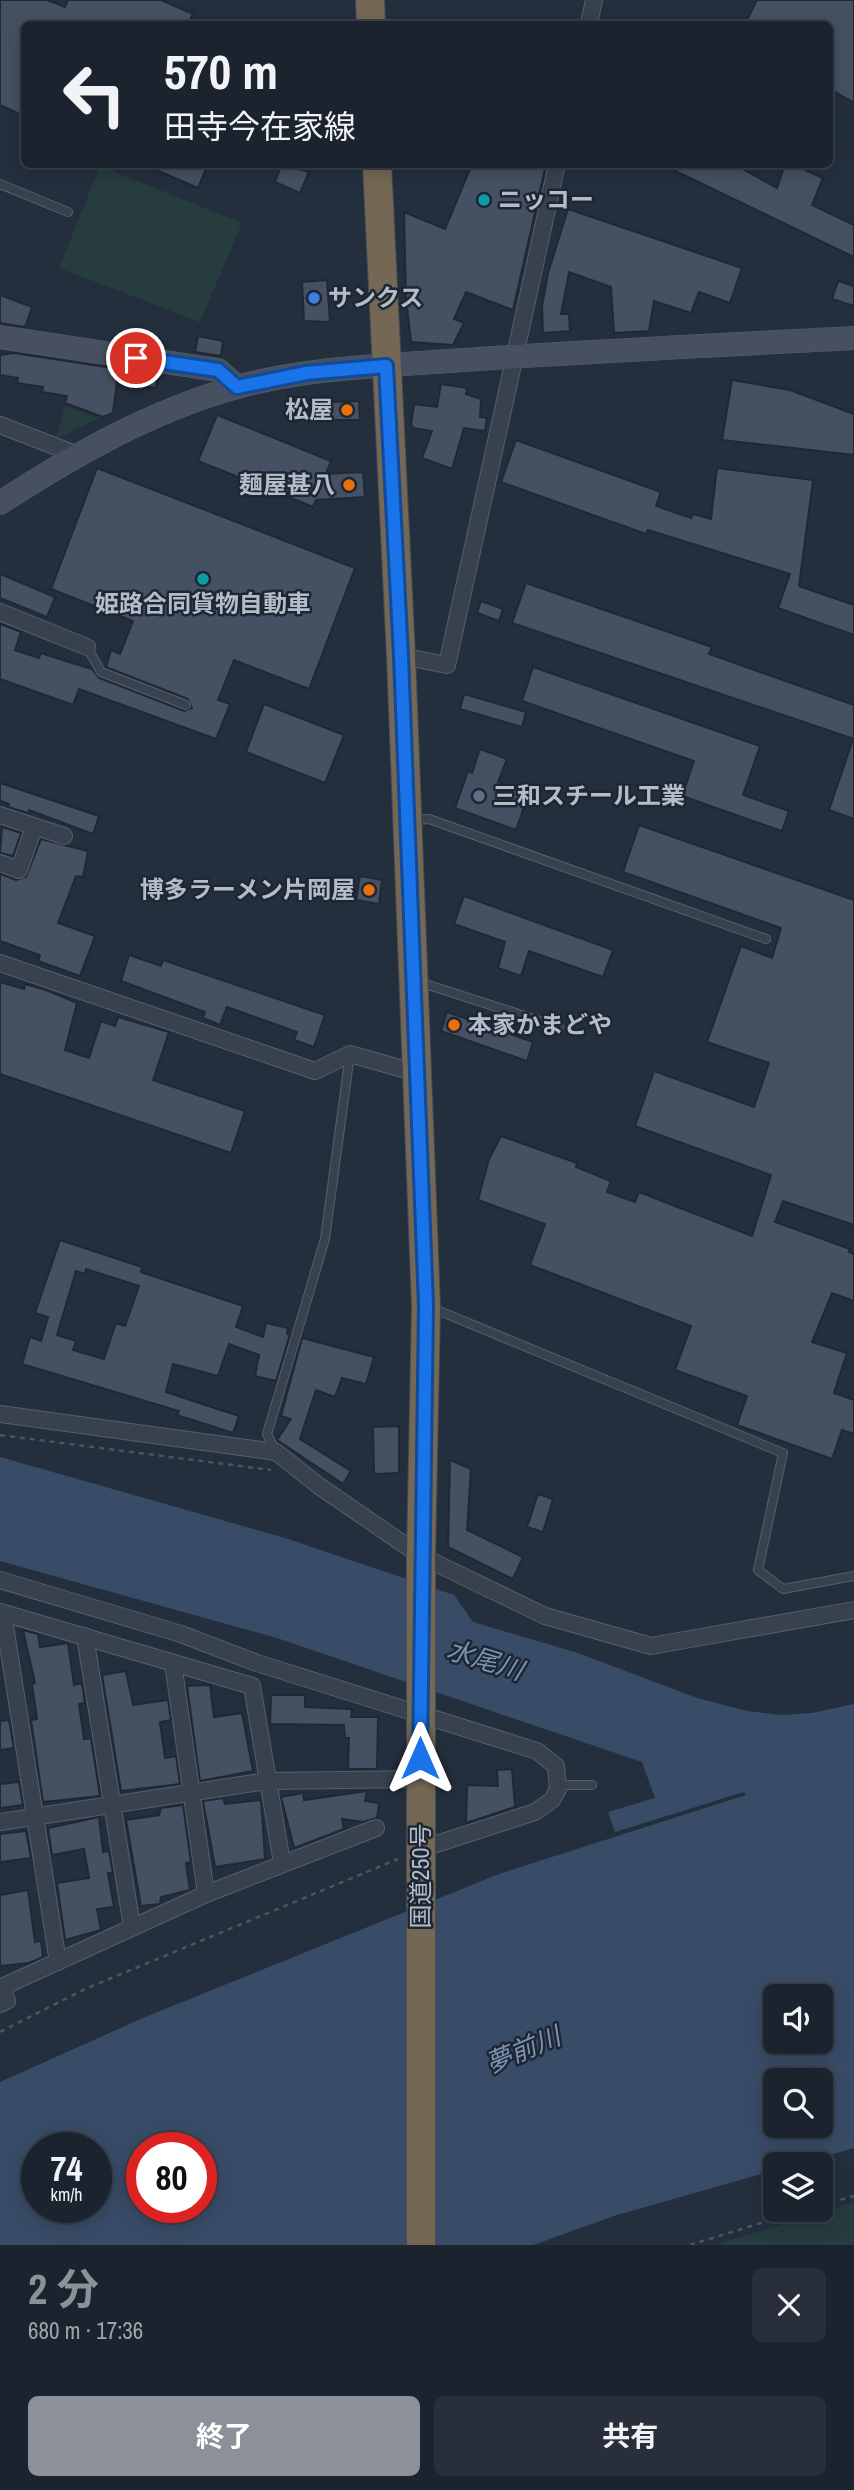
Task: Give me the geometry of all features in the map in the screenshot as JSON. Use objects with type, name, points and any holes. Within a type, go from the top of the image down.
[{"type":"highway","points":[[370,0],[371,21]]},
{"type":"highway","name":"国道250号","points":[[377,168],[401,656],[426,1306],[421,1556],[421,2245]]},
{"type":"street","points":[[590,21],[594,0]]},
{"type":"street","points":[[401,656],[447,665],[556,168]]},
{"type":"street","points":[[0,337],[218,370],[237,387]]},
{"type":"street","points":[[0,503],[75,454],[176,408],[237,387],[306,373],[513,357],[854,338]]},
{"type":"street","points":[[0,425],[75,454]]},
{"type":"street","points":[[0,612],[87,647]]},
{"type":"street","points":[[0,815],[64,836]]},
{"type":"street","points":[[0,863],[19,870],[34,827]]},
{"type":"street","points":[[0,963],[315,1071],[350,1054],[417,1073]]},
{"type":"street","points":[[0,1414],[276,1452],[421,1556],[545,1616],[651,1646],[854,1610]]},
{"type":"street","points":[[0,1580],[181,1634],[257,1663],[537,1751],[556,1766],[558,1785],[552,1800],[535,1812],[421,1849]]},
{"type":"street","points":[[58,1962],[1,1612],[252,1686],[282,1863]]},
{"type":"street","points":[[85,1636],[132,1927]]},
{"type":"street","points":[[173,1663],[206,1894]]},
{"type":"street","points":[[0,1822],[267,1781],[420,1779]]},
{"type":"street","points":[[0,2004],[7,2001],[2,1988],[132,1927],[282,1863],[376,1828]]},
{"type":"lane","points":[[0,184],[68,212]]},
{"type":"lane","points":[[87,647],[101,672],[186,705]]},
{"type":"lane","points":[[407,821],[429,819],[766,939]]},
{"type":"lane","points":[[414,980],[559,1027]]},
{"type":"lane","points":[[276,1452],[267,1434],[325,1239],[350,1054]]},
{"type":"lane","points":[[426,1306],[783,1453],[758,1570],[783,1589],[854,1576]]},
{"type":"lane","points":[[558,1785],[592,1785]]},
{"type":"path","points":[[0,1435],[268,1469],[279,1474]]},
{"type":"path","points":[[0,2032],[85,1989],[421,1849]]},
{"type":"path","points":[[833,2202],[854,2196]]},
{"type":"path","points":[[690,2245],[764,2222]]},
{"type":"green space","points":[[99,168],[242,223],[200,322],[59,268]]},
{"type":"green space","points":[[65,406],[99,418],[56,439]]},
{"type":"green space","points":[[854,2202],[854,2245],[715,2245],[789,2222],[833,2222],[833,2208]]},
{"type":"water","points":[[0,1457],[285,1538],[454,1595],[473,1622],[578,1653],[697,1698],[747,1711],[782,1715],[812,1713],[854,1704],[854,2148],[833,2154],[763,2152],[763,2173],[617,2215],[533,2245],[0,2245],[0,2082],[143,2018],[499,1874],[746,1795],[744,1792],[615,1832],[608,1812],[655,1798],[642,1762],[277,1638],[0,1561]]},
{"type":"building","points":[[0,0],[47,0],[65,7],[68,0],[161,0],[193,14],[190,21],[21,21],[21,115],[0,105]]},
{"type":"building","points":[[757,0],[854,0],[854,103],[833,91],[833,21],[746,21]]},
{"type":"building","points":[[151,168],[206,168],[198,188]]},
{"type":"building","points":[[280,168],[309,172],[300,193],[275,182]]},
{"type":"building","points":[[470,168],[545,168],[513,310],[466,292],[454,319],[464,323],[453,345],[411,342],[406,298],[404,212],[445,229]]},
{"type":"building","points":[[669,168],[741,168],[777,188],[784,168],[801,168],[823,178],[812,205],[854,225],[854,257]]},
{"type":"building","points":[[568,209],[742,268],[730,303],[699,292],[691,313],[654,301],[649,331],[614,333],[611,287],[569,272],[561,314],[569,314],[570,331],[543,333],[542,307],[548,273]]},
{"type":"building","points":[[327,280],[330,322],[304,321],[302,282]]},
{"type":"building","points":[[838,281],[854,286],[854,306],[832,299]]},
{"type":"building","points":[[0,295],[32,307],[25,327],[0,323]]},
{"type":"building","points":[[198,336],[223,341],[221,356],[195,352]]},
{"type":"building","points":[[14,353],[158,375],[156,388],[117,382],[113,413],[103,417],[65,403],[67,396],[42,392],[43,387],[17,383],[18,378],[0,375],[0,355]]},
{"type":"building","points":[[732,380],[790,390],[854,414],[854,455],[722,440]]},
{"type":"building","points":[[441,384],[467,388],[466,394],[481,399],[480,417],[487,418],[485,431],[464,428],[452,469],[422,458],[432,431],[413,428],[411,424],[414,404],[437,407]]},
{"type":"building","points":[[359,401],[360,420],[329,420],[328,402]]},
{"type":"building","points":[[217,415],[331,461],[326,474],[363,472],[365,497],[316,500],[313,507],[198,461]]},
{"type":"building","points":[[516,440],[661,492],[656,506],[691,518],[693,514],[711,519],[717,468],[813,480],[799,586],[854,605],[854,635],[778,608],[790,574],[648,530],[646,534],[501,482]]},
{"type":"building","name":"姫路合同貨物自動車","points":[[97,468],[355,568],[309,689],[234,660],[218,700],[230,704],[216,739],[79,689],[73,705],[0,679],[0,624],[21,632],[15,650],[39,658],[41,653],[92,669],[99,678],[184,711],[192,708],[188,699],[106,667],[111,650],[120,654],[133,621],[51,589]]},
{"type":"building","points":[[0,574],[55,597],[47,617],[0,598]]},
{"type":"building","points":[[526,583],[712,647],[709,654],[854,705],[854,739],[512,623]]},
{"type":"building","points":[[481,601],[503,609],[499,621],[477,613]]},
{"type":"building","points":[[533,667],[760,746],[743,795],[789,811],[782,831],[682,796],[694,761],[522,701]]},
{"type":"building","points":[[464,694],[526,712],[522,727],[460,709]]},
{"type":"building","points":[[264,704],[344,735],[325,783],[246,752]]},
{"type":"building","points":[[854,742],[854,819],[829,810]]},
{"type":"building","points":[[480,749],[507,759],[498,782],[529,793],[516,830],[455,808],[468,771],[472,773]]},
{"type":"building","points":[[0,783],[99,816],[93,834],[29,810],[28,813],[8,807],[9,804],[0,801]]},
{"type":"building","points":[[639,825],[854,900],[854,1225],[783,1201],[775,1222],[850,1249],[849,1252],[854,1254],[854,1301],[832,1293],[812,1342],[847,1353],[834,1393],[854,1400],[854,1434],[842,1430],[832,1459],[737,1425],[747,1396],[675,1370],[691,1326],[530,1265],[545,1224],[478,1200],[489,1159],[501,1136],[577,1163],[576,1167],[611,1181],[607,1192],[635,1202],[639,1192],[752,1236],[771,1175],[635,1126],[654,1071],[754,1107],[769,1063],[707,1042],[741,946],[772,958],[781,928],[623,872]]},
{"type":"building","points":[[2,827],[21,833],[13,856],[0,853]]},
{"type":"building","points":[[41,839],[88,851],[83,877],[76,876],[58,923],[95,936],[80,976],[38,961],[40,955],[0,941],[0,874],[16,880],[26,877]]},
{"type":"building","name":"博多ラーメン片岡屋","points":[[360,876],[382,880],[379,904],[356,900]]},
{"type":"building","points":[[464,896],[613,950],[603,977],[529,951],[521,976],[498,968],[505,942],[454,924]]},
{"type":"building","points":[[129,955],[161,966],[163,960],[325,1015],[314,1047],[294,1040],[297,1032],[227,1007],[220,1025],[203,1018],[205,1012],[121,981]]},
{"type":"building","points":[[0,982],[24,989],[25,984],[77,1003],[65,1050],[89,1058],[101,1021],[115,1026],[118,1017],[169,1032],[153,1080],[245,1111],[231,1153],[0,1074]]},
{"type":"building","points":[[447,1012],[533,1042],[527,1061],[441,1031]]},
{"type":"building","points":[[60,1240],[142,1267],[141,1272],[243,1306],[236,1327],[263,1337],[266,1323],[288,1328],[287,1334],[290,1334],[276,1381],[255,1376],[259,1355],[229,1344],[218,1376],[173,1364],[166,1392],[239,1416],[233,1433],[177,1415],[179,1411],[22,1364],[30,1337],[41,1341],[48,1317],[35,1313]],"holes":[[[86,1269],[139,1286],[125,1326],[116,1323],[104,1359],[73,1350],[76,1341],[57,1335],[76,1271],[85,1274]]]},
{"type":"building","points":[[302,1338],[374,1357],[366,1384],[342,1378],[335,1397],[316,1390],[300,1439],[351,1471],[343,1484],[277,1440],[291,1419],[281,1416]]},
{"type":"building","points":[[399,1426],[399,1473],[374,1474],[373,1427]]},
{"type":"building","points":[[450,1460],[471,1469],[467,1530],[523,1557],[513,1579],[448,1547]]},
{"type":"building","points":[[538,1494],[553,1499],[543,1532],[527,1527]]},
{"type":"building","points":[[23,1630],[38,1634],[40,1647],[68,1643],[74,1685],[82,1683],[85,1703],[79,1704],[84,1739],[91,1738],[100,1796],[43,1802],[31,1720],[37,1719],[32,1684],[35,1683]]},
{"type":"building","points":[[126,1671],[133,1705],[168,1700],[171,1720],[160,1722],[165,1758],[176,1756],[180,1784],[121,1791],[102,1675]]},
{"type":"building","points":[[210,1685],[214,1717],[242,1713],[253,1771],[200,1781],[187,1686]]},
{"type":"building","points":[[271,1695],[305,1695],[305,1707],[352,1709],[351,1717],[378,1717],[377,1769],[348,1769],[349,1738],[345,1738],[344,1725],[270,1724]]},
{"type":"building","points":[[9,1720],[14,1748],[0,1750],[0,1721]]},
{"type":"building","points":[[512,1769],[515,1807],[466,1823],[467,1785],[498,1786],[497,1770]]},
{"type":"building","points":[[19,1782],[23,1805],[0,1808],[0,1784]]},
{"type":"building","points":[[367,1791],[365,1801],[379,1803],[377,1818],[363,1822],[342,1819],[344,1829],[294,1848],[281,1797],[303,1793],[304,1800]]},
{"type":"building","points":[[223,1798],[225,1804],[261,1800],[265,1859],[215,1867],[203,1801]]},
{"type":"building","points":[[183,1805],[191,1862],[186,1863],[190,1890],[161,1897],[160,1904],[141,1906],[126,1820],[159,1815],[161,1808]]},
{"type":"building","points":[[99,1817],[103,1852],[109,1851],[113,1873],[108,1873],[114,1907],[97,1909],[101,1930],[65,1940],[57,1883],[89,1878],[84,1849],[52,1855],[48,1828]]},
{"type":"building","points":[[26,1831],[31,1858],[0,1862],[0,1834]]},
{"type":"building","points":[[28,1890],[35,1942],[41,1941],[43,1957],[29,1963],[0,1966],[0,1895]]},
{"type":"place","name":"ニッコー","points":[[484,200]]},
{"type":"place","name":"サンクス","points":[[314,298]]},
{"type":"place","name":"松屋","points":[[347,410]]},
{"type":"place","name":"麺屋甚八","points":[[349,485]]},
{"type":"place","name":"姫路合同貨物自動車","points":[[203,579]]},
{"type":"place","name":"三和スチール工業","points":[[479,796]]},
{"type":"place","name":"博多ラーメン片岡屋","points":[[369,890]]},
{"type":"place","name":"本家かまどや","points":[[454,1025]]},
{"type":"route","points":[[136,358],[218,370],[237,387],[306,373],[386,366],[401,656],[426,1306],[420,1758]]},
{"type":"water label","name":"水尾川","points":[[485,1660]]},
{"type":"water label","name":"夢前川","points":[[523,2050]]}]
